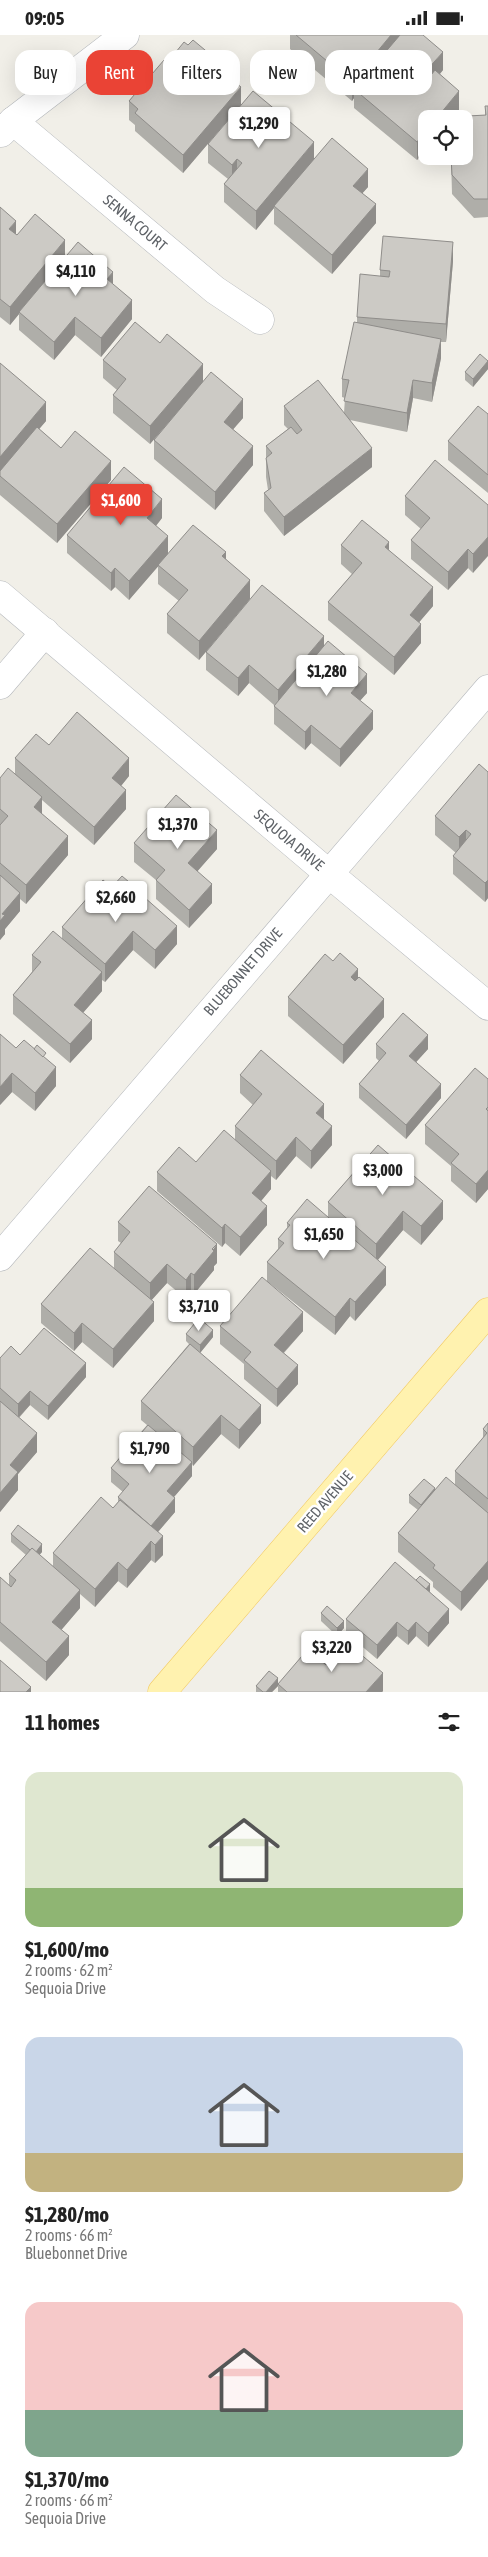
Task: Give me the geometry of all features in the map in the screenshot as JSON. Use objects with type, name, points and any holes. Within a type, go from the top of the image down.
[{"type":"main road","name":"REED AVENUE","points":[[162,1692],[488,1312]]},
{"type":"street","points":[[6,128],[125,35]]},
{"type":"street","name":"SENNA COURT","points":[[6,128],[215,290],[260,320]]},
{"type":"street","name":"SEQUOIA DRIVE","points":[[0,595],[488,1006]]},
{"type":"street","points":[[0,685],[46,633]]},
{"type":"street","name":"BLUEBONNET DRIVE","points":[[0,1257],[488,689]]},
{"type":"building","points":[[296,35],[391,35],[379,50],[325,50],[325,59]]},
{"type":"building","points":[[400,35],[423,35],[443,52],[432,64],[432,50],[387,50]]},
{"type":"building","points":[[193,40],[205,50],[178,50],[184,42],[188,45]]},
{"type":"building","points":[[163,61],[163,95],[234,95],[183,155],[135,113],[138,109],[129,101],[134,95],[153,95],[153,73]]},
{"type":"building","points":[[435,70],[459,91],[443,110],[418,110],[417,142],[361,95],[432,95],[432,74]]},
{"type":"building","points":[[250,95],[258,95],[314,142],[256,211],[224,184],[242,163],[237,159],[232,165],[208,144]]},
{"type":"building","points":[[485,106],[488,106],[488,199],[474,199],[452,175],[451,165],[473,165],[473,116],[486,115]]},
{"type":"building","points":[[332,138],[368,169],[353,186],[376,204],[332,255],[274,206]]},
{"type":"building","points":[[0,207],[16,221],[9,229],[17,235],[35,214],[65,240],[10,307],[0,299]]},
{"type":"building","points":[[383,236],[453,242],[446,324],[357,317],[360,274],[389,277],[390,271],[380,270]]},
{"type":"building","points":[[78,242],[113,272],[107,279],[132,300],[101,338],[75,317],[54,342],[19,312]]},
{"type":"building","points":[[135,322],[160,343],[167,334],[203,364],[150,426],[113,395],[126,379],[103,360]]},
{"type":"building","points":[[354,322],[441,339],[432,383],[413,380],[407,413],[344,401],[349,380],[342,379]]},
{"type":"building","points":[[480,354],[488,361],[473,379],[465,372]]},
{"type":"building","points":[[0,363],[46,402],[0,457]]},
{"type":"building","points":[[211,372],[243,399],[224,422],[253,446],[215,492],[154,440]]},
{"type":"building","points":[[318,380],[372,448],[284,517],[264,493],[271,488],[266,458],[272,453],[266,446],[291,427],[297,434],[302,430],[284,406]]},
{"type":"building","points":[[478,406],[488,414],[488,475],[448,441]]},
{"type":"building","points":[[37,427],[61,448],[75,431],[111,461],[57,524],[0,476],[0,471]]},
{"type":"building","points":[[435,460],[488,505],[488,537],[473,554],[468,549],[448,572],[411,540],[430,518],[405,496]]},
{"type":"building","points":[[124,467],[162,499],[147,518],[168,536],[129,581],[115,568],[111,573],[67,535]]},
{"type":"building","points":[[362,520],[389,542],[385,547],[433,587],[410,615],[421,624],[394,657],[328,602],[362,563],[341,545]]},
{"type":"building","points":[[193,525],[226,552],[222,556],[250,580],[199,641],[167,614],[188,590],[158,565]]},
{"type":"building","points":[[262,585],[324,636],[278,690],[249,665],[238,678],[206,652]]},
{"type":"building","points":[[328,641],[367,674],[351,693],[373,711],[340,749],[311,725],[305,732],[274,706]]},
{"type":"building","points":[[77,712],[129,758],[112,778],[126,790],[94,827],[15,758],[36,734],[49,745]]},
{"type":"building","points":[[479,764],[488,772],[488,880],[485,883],[453,856],[471,834],[466,830],[459,837],[435,816]]},
{"type":"building","points":[[8,768],[42,797],[34,807],[68,836],[26,885],[0,863],[0,825],[8,816],[0,809],[0,778]]},
{"type":"building","points":[[176,795],[217,830],[188,863],[212,884],[189,910],[156,880],[165,870],[134,843]]},
{"type":"building","points":[[0,875],[20,893],[2,914],[5,915],[0,921]]},
{"type":"building","points":[[122,876],[129,882],[119,893],[112,887]]},
{"type":"building","points":[[103,880],[135,907],[144,897],[177,926],[155,950],[133,931],[105,964],[62,927]]},
{"type":"building","points":[[53,931],[102,972],[74,1005],[92,1020],[70,1044],[13,995],[41,962],[32,955]]},
{"type":"building","points":[[340,953],[358,969],[351,977],[355,981],[359,977],[384,999],[343,1045],[288,997],[325,954],[333,961]]},
{"type":"building","points":[[403,1013],[428,1035],[409,1056],[441,1084],[406,1125],[359,1084],[386,1053],[376,1044]]},
{"type":"building","points":[[0,1034],[16,1048],[24,1040],[56,1067],[35,1093],[12,1073],[0,1087]]},
{"type":"building","points":[[37,1045],[46,1053],[43,1057],[34,1049]]},
{"type":"building","points":[[261,1050],[324,1104],[316,1113],[332,1126],[311,1151],[296,1137],[276,1161],[235,1126],[262,1094],[240,1075]]},
{"type":"building","points":[[475,1068],[488,1079],[488,1107],[486,1109],[488,1111],[488,1170],[476,1184],[451,1163],[459,1154],[425,1125]]},
{"type":"building","points":[[224,1130],[271,1171],[252,1193],[267,1206],[240,1237],[225,1224],[222,1228],[157,1172],[179,1147],[196,1162]]},
{"type":"building","points":[[378,1145],[443,1201],[421,1226],[403,1211],[376,1244],[328,1202]]},
{"type":"building","points":[[149,1186],[217,1244],[212,1249],[214,1251],[194,1275],[191,1273],[186,1280],[167,1264],[150,1283],[114,1252],[130,1232],[118,1222]]},
{"type":"building","points":[[307,1199],[386,1267],[355,1302],[350,1298],[335,1317],[267,1262],[284,1243],[278,1239],[290,1225],[287,1223]]},
{"type":"building","points":[[90,1248],[154,1302],[113,1349],[82,1323],[74,1333],[41,1304]]},
{"type":"building","points":[[262,1277],[303,1312],[274,1345],[298,1365],[277,1389],[244,1360],[251,1352],[220,1326]]},
{"type":"building","points":[[199,1318],[213,1330],[200,1345],[186,1334]]},
{"type":"building","points":[[44,1328],[86,1363],[48,1406],[30,1391],[18,1404],[0,1388],[0,1358],[11,1346],[20,1355]]},
{"type":"building","points":[[190,1344],[261,1405],[239,1430],[221,1415],[193,1447],[141,1401]]},
{"type":"building","points":[[0,1401],[37,1433],[10,1465],[18,1472],[0,1493]]},
{"type":"building","points":[[488,1423],[488,1499],[455,1471],[487,1433],[483,1429]]},
{"type":"building","points":[[148,1425],[192,1462],[167,1491],[175,1498],[151,1526],[118,1497],[129,1484],[111,1468]]},
{"type":"building","points":[[446,1477],[488,1513],[488,1561],[461,1592],[433,1568],[435,1565],[398,1533]]},
{"type":"building","points":[[424,1479],[435,1488],[421,1505],[409,1495]]},
{"type":"building","points":[[101,1497],[113,1508],[120,1500],[163,1536],[155,1545],[151,1541],[127,1570],[118,1562],[95,1589],[53,1553]]},
{"type":"building","points":[[18,1525],[42,1544],[36,1552],[32,1548],[30,1550],[11,1534]]},
{"type":"building","points":[[32,1548],[80,1590],[52,1622],[69,1636],[46,1662],[0,1622],[0,1577],[11,1587],[16,1580],[9,1574]]},
{"type":"building","points":[[395,1562],[449,1609],[428,1633],[416,1622],[408,1631],[397,1622],[377,1645],[346,1619]]},
{"type":"building","points":[[420,1576],[430,1584],[426,1589],[416,1580]]},
{"type":"building","points":[[327,1606],[344,1621],[337,1628],[321,1613]]},
{"type":"building","points":[[346,1642],[383,1673],[366,1692],[287,1692],[278,1684],[308,1649],[326,1665]]},
{"type":"building","points":[[0,1660],[31,1687],[26,1692],[0,1692]]},
{"type":"building","points":[[269,1671],[278,1678],[266,1692],[263,1692],[256,1686]]}]
